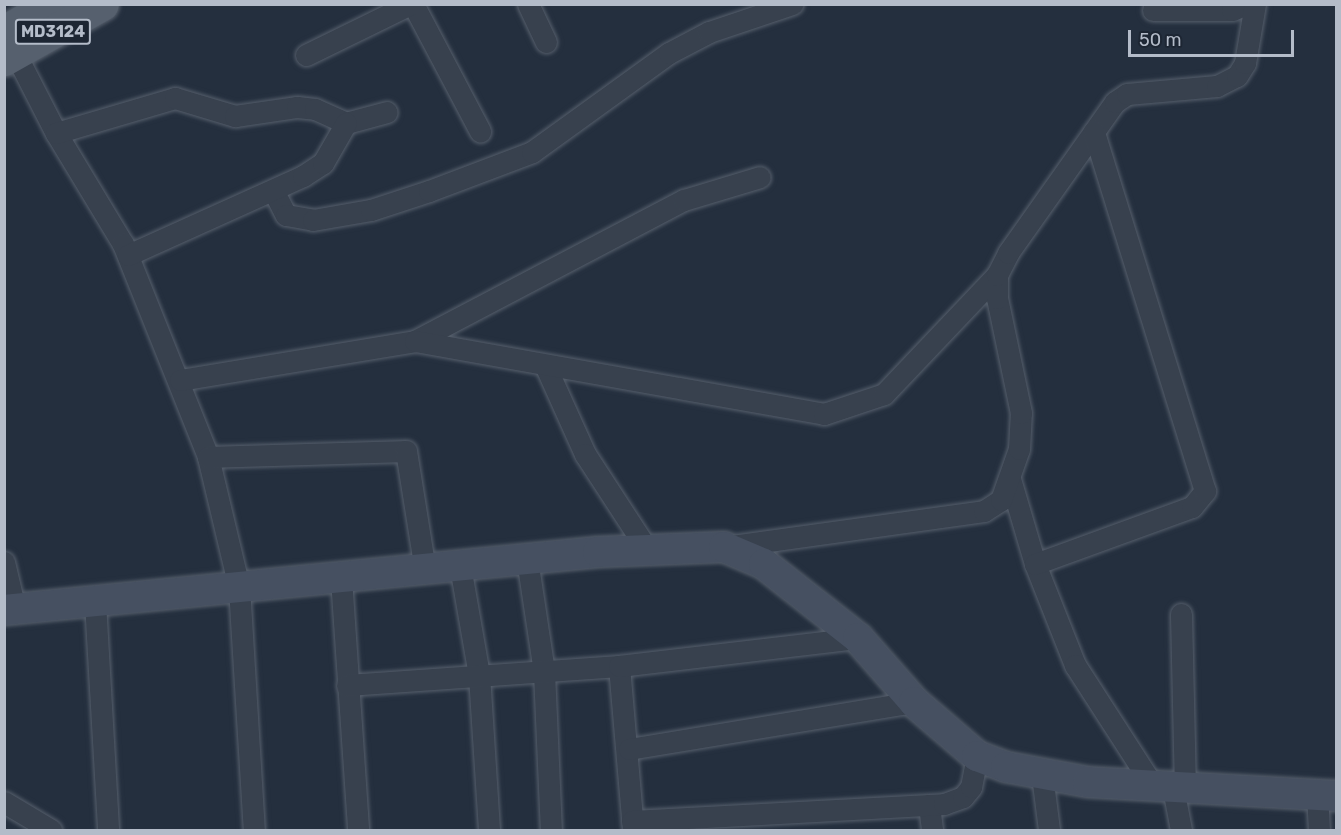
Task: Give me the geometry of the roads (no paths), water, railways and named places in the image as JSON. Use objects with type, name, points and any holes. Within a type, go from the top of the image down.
[{"type":"main road","points":[[8,48],[52,4]]},
{"type":"main road","name":"MD3124","points":[[8,48],[102,4]]},
{"type":"main road","points":[[10,610],[527,559],[647,549],[724,547],[764,564],[858,638],[914,702],[977,756],[1042,775],[1170,788],[1327,794]]},
{"type":"street","points":[[306,56],[412,4],[480,131]]},
{"type":"street","points":[[528,4],[546,42]]},
{"type":"street","points":[[273,190],[286,215],[313,220],[372,210],[429,191],[532,152],[669,53],[709,32],[792,4]]},
{"type":"street","points":[[1153,10],[1232,10],[1247,4]]},
{"type":"street","points":[[415,341],[824,414],[884,394],[997,275],[1094,132],[1126,94],[1217,86],[1237,76],[1245,63],[1255,4]]},
{"type":"street","points":[[8,48],[128,255],[180,380],[208,457],[239,587],[254,831]]},
{"type":"street","points":[[56,133],[175,98],[235,116],[315,109],[346,123],[387,112]]},
{"type":"street","points":[[128,255],[273,190],[323,163],[346,123]]},
{"type":"street","points":[[1035,564],[1192,507],[1205,492],[1094,132]]},
{"type":"street","points":[[180,380],[415,341],[684,200],[760,177]]},
{"type":"street","points":[[724,547],[984,511],[1000,500],[1010,479],[1019,449],[1021,413],[1002,334],[997,275]]},
{"type":"street","points":[[544,365],[585,454],[647,549]]},
{"type":"street","points":[[208,457],[406,451],[425,569]]},
{"type":"street","points":[[1010,479],[1035,564],[1075,665],[1170,788]]},
{"type":"street","points":[[527,559],[543,672],[551,831]]},
{"type":"street","points":[[4,562],[10,610]]},
{"type":"street","points":[[460,566],[479,675],[489,831]]},
{"type":"street","points":[[341,578],[358,831]]},
{"type":"street","points":[[95,602],[108,831]]},
{"type":"street","points":[[1180,831],[1170,788],[1181,614]]},
{"type":"street","points":[[347,686],[619,666],[858,638]]},
{"type":"street","points":[[619,666],[628,749],[632,826],[929,805],[963,797],[971,787],[977,756]]},
{"type":"street","points":[[628,749],[914,702]]},
{"type":"street","points":[[1042,775],[1049,831]]},
{"type":"street","points":[[1319,831],[1327,794]]},
{"type":"street","points":[[4,802],[51,831]]},
{"type":"street","points":[[929,805],[932,831]]}]
